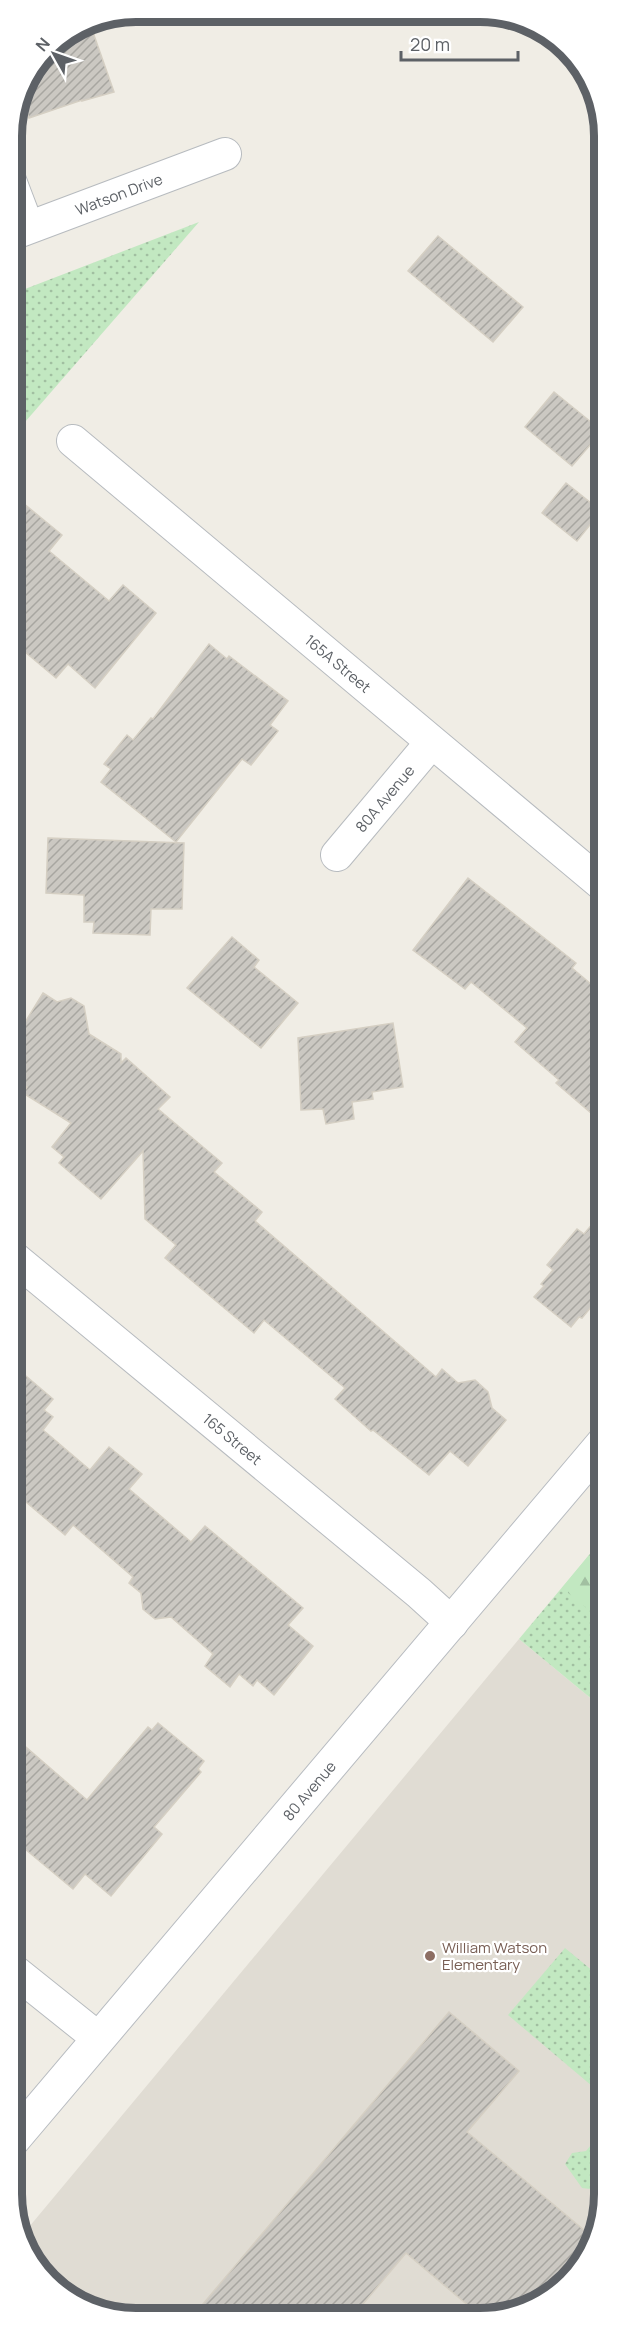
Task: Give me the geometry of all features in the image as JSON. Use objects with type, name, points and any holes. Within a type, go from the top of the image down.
[{"type":"street","name":"Watson Drive","points":[[24,229],[225,154]]},
{"type":"street","name":"165A Street","points":[[73,441],[594,878]]},
{"type":"street","name":"80A Avenue","points":[[337,855],[431,743]]},
{"type":"street","name":"165 Street","points":[[22,1265],[419,1593],[452,1623]]},
{"type":"street","name":"80 Avenue","points":[[22,2129],[594,1454]]},
{"type":"street","points":[[22,1977],[98,2038]]},
{"type":"shaded area","name":"William Watson Elementary","points":[[519,1639],[594,1701],[594,2202],[591,2224],[586,2238],[575,2258],[561,2275],[531,2297],[495,2308],[122,2308],[93,2300],[67,2285],[42,2258],[28,2229]]},
{"type":"green space","points":[[199,222],[23,425],[23,290]]},
{"type":"green space","points":[[594,1549],[594,1701],[519,1639]]},
{"type":"green space","points":[[594,1549],[594,1614],[562,1588]]},
{"type":"green space","points":[[565,1948],[594,1972],[594,2084],[592,2086],[508,2015]]},
{"type":"green space","points":[[594,2141],[594,2190],[582,2188],[565,2164],[572,2153],[586,2151]]},
{"type":"building","points":[[93,31],[114,92],[29,118],[26,107],[42,73],[67,46]]},
{"type":"building","points":[[438,236],[523,307],[493,342],[408,271]]},
{"type":"building","points":[[554,392],[594,424],[594,440],[572,466],[525,427]]},
{"type":"building","points":[[566,483],[594,505],[594,520],[577,541],[542,513]]},
{"type":"building","points":[[23,503],[62,535],[49,551],[109,601],[123,585],[156,613],[95,688],[68,664],[56,678],[23,650]]},
{"type":"building","points":[[209,644],[227,659],[229,656],[288,701],[270,725],[278,731],[251,765],[242,759],[176,842],[101,782],[111,769],[104,764],[127,735],[133,740],[151,718],[153,719]]},
{"type":"building","points":[[48,838],[184,843],[182,909],[151,909],[150,935],[93,933],[94,922],[84,922],[84,895],[46,893]]},
{"type":"building","points":[[468,878],[576,963],[572,968],[594,987],[594,1115],[556,1083],[559,1080],[515,1042],[527,1028],[471,982],[465,989],[413,950]]},
{"type":"building","points":[[232,937],[259,960],[254,967],[298,1003],[261,1048],[187,988]]},
{"type":"building","points":[[43,993],[57,1002],[71,998],[84,1006],[89,1034],[121,1054],[121,1063],[126,1058],[170,1097],[158,1109],[222,1163],[214,1172],[262,1212],[255,1221],[436,1377],[442,1369],[458,1383],[475,1380],[488,1392],[492,1408],[506,1420],[468,1466],[450,1451],[429,1475],[373,1430],[371,1431],[335,1399],[345,1388],[264,1320],[254,1333],[165,1258],[176,1245],[145,1219],[143,1151],[101,1199],[59,1163],[64,1157],[52,1147],[71,1123],[23,1093],[27,1087],[23,1084],[23,1026]]},
{"type":"building","points":[[393,1023],[403,1087],[372,1092],[373,1099],[352,1102],[354,1119],[326,1124],[323,1109],[301,1110],[298,1038]]},
{"type":"building","points":[[594,1222],[594,1303],[571,1327],[534,1297],[544,1286],[541,1284],[553,1270],[547,1265],[577,1229],[584,1234]]},
{"type":"building","points":[[22,1373],[53,1399],[44,1410],[53,1417],[43,1430],[90,1470],[109,1447],[142,1474],[129,1489],[191,1542],[205,1526],[303,1608],[288,1625],[313,1646],[274,1695],[257,1680],[253,1686],[239,1674],[230,1687],[205,1666],[213,1654],[171,1617],[155,1619],[143,1609],[141,1593],[129,1583],[133,1577],[73,1525],[65,1535],[22,1499]]},
{"type":"building","points":[[158,1723],[204,1761],[198,1769],[201,1772],[154,1827],[162,1834],[111,1896],[85,1874],[73,1889],[22,1847],[22,1744],[87,1800],[148,1727],[152,1730]]},
{"type":"building","points":[[449,2012],[519,2071],[467,2132],[588,2233],[575,2258],[550,2285],[531,2297],[517,2302],[495,2308],[471,2308],[406,2253],[360,2308],[200,2308]]},
{"type":"place","name":"William Watson Elementary","points":[[430,1956]]}]
